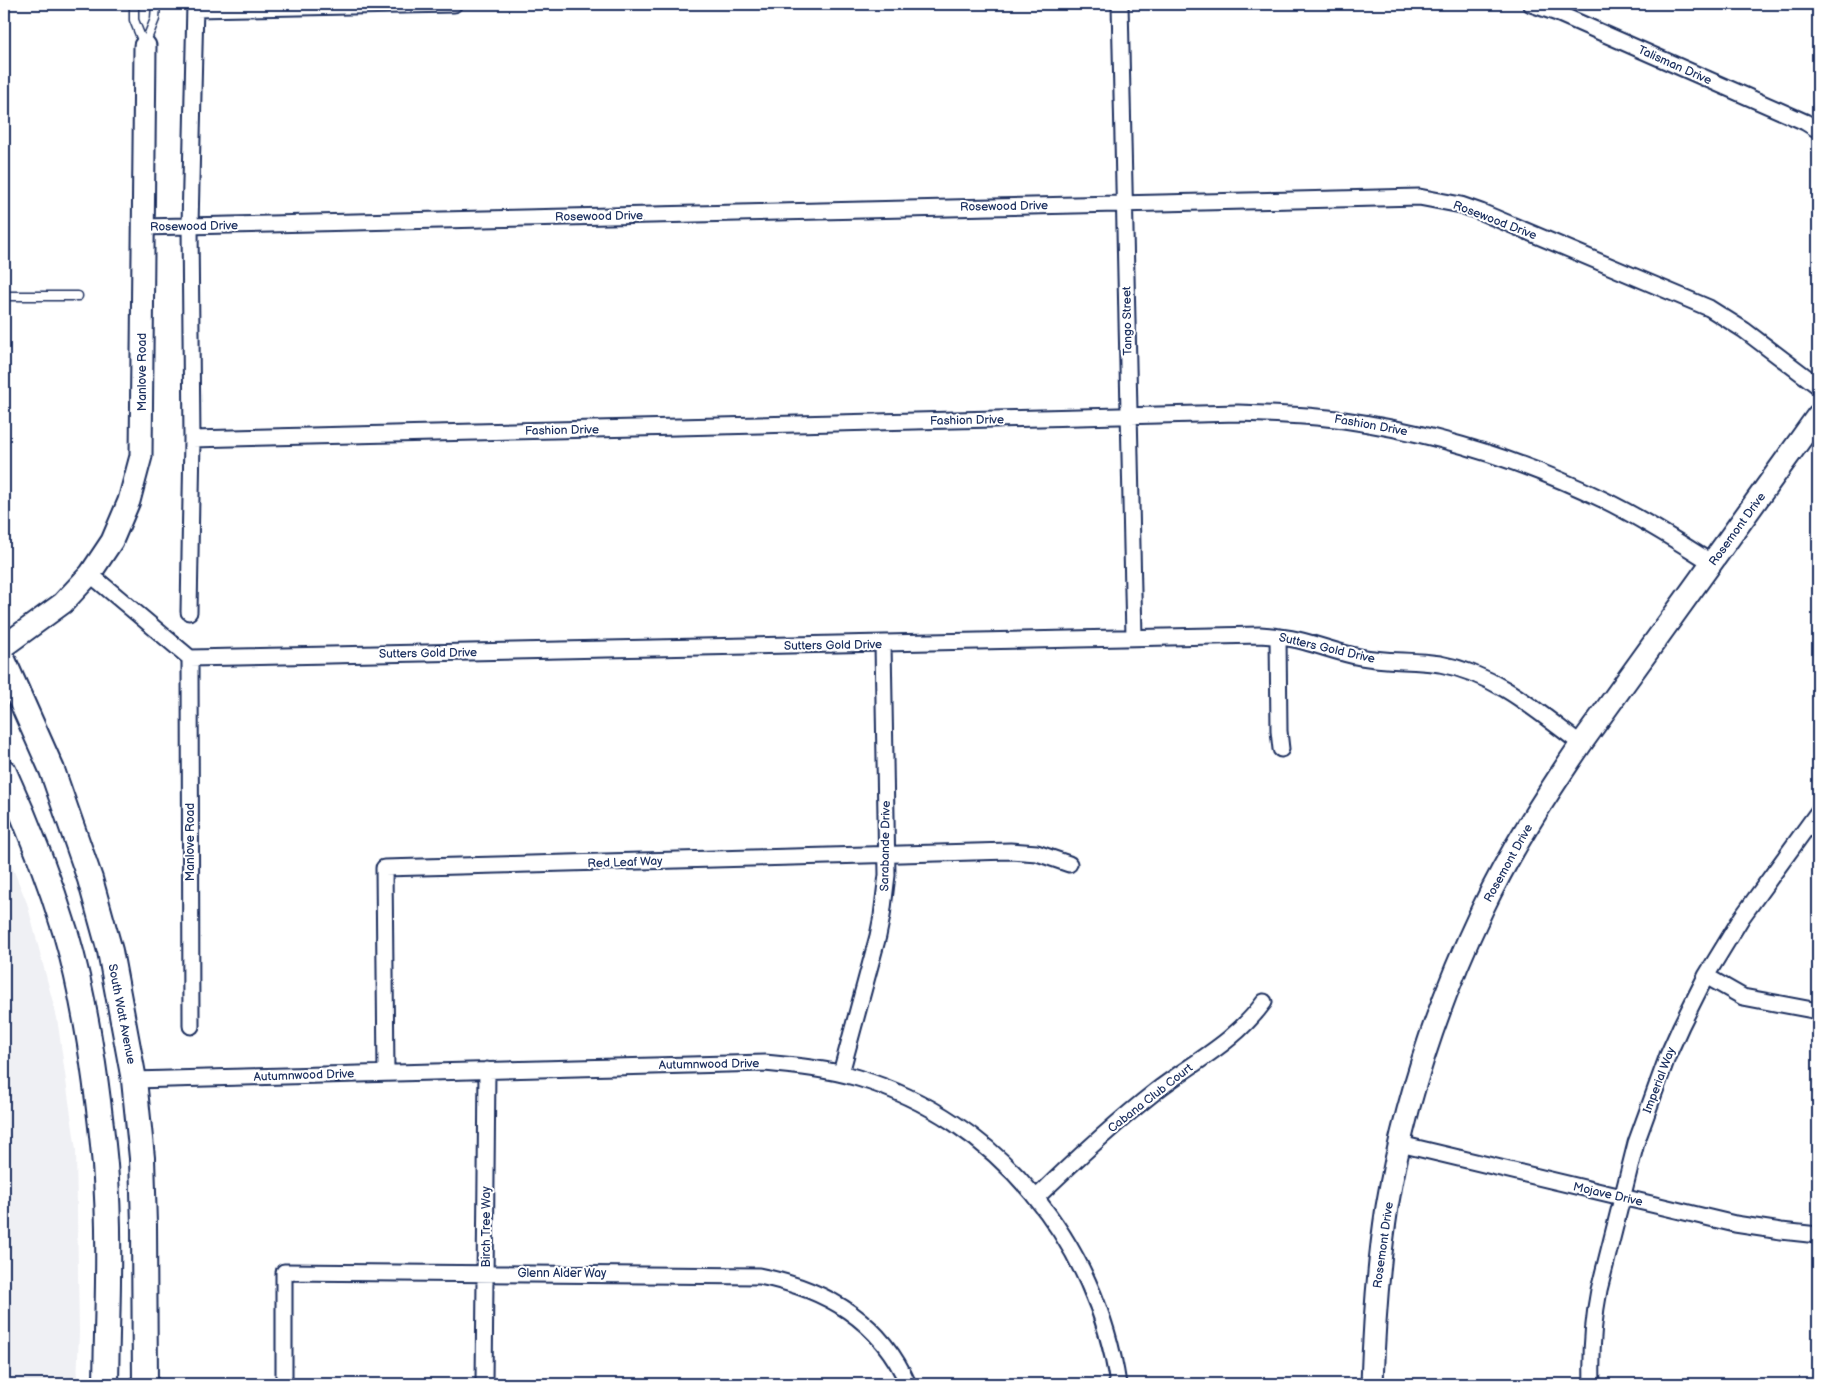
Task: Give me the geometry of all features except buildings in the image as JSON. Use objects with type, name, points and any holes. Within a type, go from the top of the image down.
[{"type":"main road","name":"South Watt Avenue","points":[[4,662],[52,770],[90,879],[110,951],[134,1080],[142,1158],[144,1206],[144,1384]]},
{"type":"main road","points":[[4,772],[44,866],[66,935],[83,1008],[97,1094],[105,1166],[108,1248],[106,1384]]},
{"type":"street","points":[[189,612],[192,439],[190,226],[195,7],[454,4]]},
{"type":"street","name":"Tango Street","points":[[1120,4],[1134,637]]},
{"type":"street","name":"Talisman Drive","points":[[1531,4],[1584,25],[1806,122],[1818,130]]},
{"type":"street","name":"Manlove Road","points":[[4,646],[63,603],[90,574],[112,541],[129,501],[141,456],[145,46]]},
{"type":"street","name":"Rosewood Drive","points":[[143,227],[1419,197],[1461,205],[1709,308],[1744,330],[1818,386]]},
{"type":"street","name":"Fashion Drive","points":[[192,439],[1238,413],[1290,414],[1400,429],[1517,463],[1573,485],[1606,501],[1659,530],[1712,563]]},
{"type":"street","name":"Rosemont Drive","points":[[1372,1384],[1374,1322],[1380,1264],[1400,1144],[1431,1034],[1451,980],[1483,909],[1519,840],[1549,791],[1818,415]]},
{"type":"street","points":[[90,574],[190,658]]},
{"type":"street","name":"Sutters Gold Drive","points":[[190,658],[1260,635],[1298,640],[1359,657],[1440,664],[1478,675],[1513,693],[1581,744]]},
{"type":"street","points":[[1278,637],[1279,731],[1281,749]]},
{"type":"street","name":"Sarabande Drive","points":[[841,1073],[882,916],[887,874],[883,644]]},
{"type":"street","name":"Manlove Road","points":[[190,658],[191,1026]]},
{"type":"street","name":"Imperial Way","points":[[1592,1384],[1591,1352],[1595,1311],[1639,1135],[1668,1055],[1706,976],[1755,898],[1818,812]]},
{"type":"street","name":"Red Leaf Way","points":[[386,1073],[384,868],[1010,851],[1038,854],[1069,864]]},
{"type":"street","points":[[1706,976],[1743,997],[1818,1011]]},
{"type":"street","name":"Cabana Club Court","points":[[1037,1197],[1124,1116],[1238,1033],[1251,1020],[1264,1002]]},
{"type":"street","name":"Autumnwood Drive","points":[[134,1080],[765,1063],[804,1066],[841,1073],[897,1092],[931,1109],[964,1130],[994,1153],[1022,1180],[1060,1229],[1080,1262],[1108,1334],[1118,1384]]},
{"type":"street","name":"Birch Tree Way","points":[[484,1384],[487,1070]]},
{"type":"street","name":"Mojave Drive","points":[[1400,1144],[1735,1224],[1818,1235]]},
{"type":"street","name":"Glenn Alder Way","points":[[284,1384],[284,1272],[740,1275],[778,1280],[819,1294],[854,1314],[882,1339],[908,1384]]},
{"type":"lane","name":"Manlove Road","points":[[134,4],[134,20],[145,46]]},
{"type":"lane","name":"Manlove Road","points":[[145,46],[156,20],[156,4]]},
{"type":"lane","points":[[4,296],[78,296]]},
{"type":"shaded area","points":[[4,847],[27,903],[57,1018],[76,1150],[79,1332],[77,1384],[4,1384]]}]
